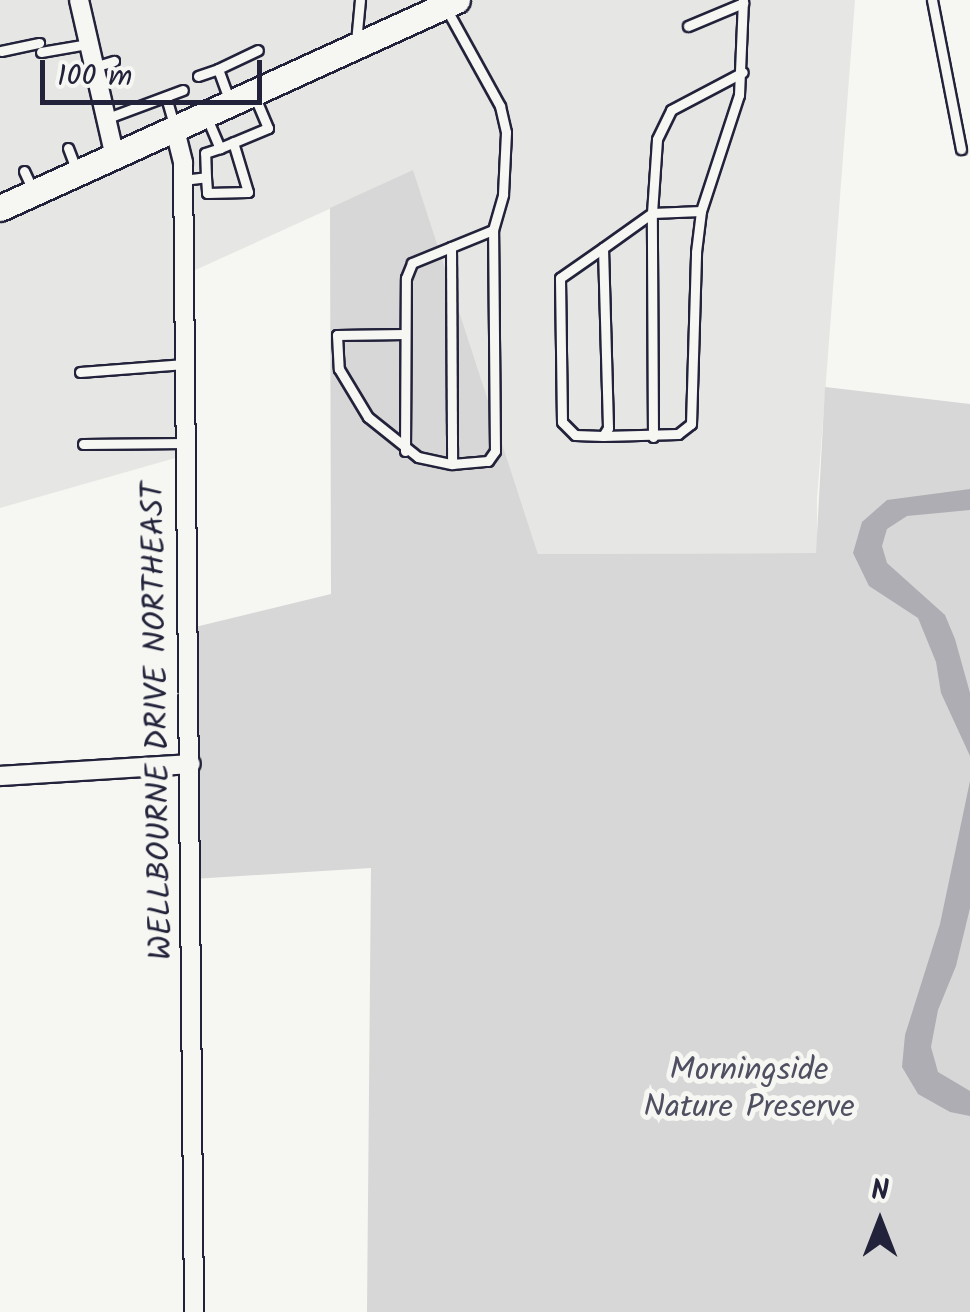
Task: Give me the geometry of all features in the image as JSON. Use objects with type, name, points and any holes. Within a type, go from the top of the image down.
[{"type":"main road","points":[[0,208],[29,182],[78,173],[447,3]]},
{"type":"street","points":[[79,0],[115,157]]},
{"type":"street","name":"WELLBOURNE DRIVE NORTHEAST","points":[[175,130],[183,180],[186,364],[194,1312]]},
{"type":"street","points":[[0,776],[190,764]]},
{"type":"lane","points":[[355,48],[360,0]]},
{"type":"lane","points":[[932,0],[961,148]]},
{"type":"lane","points":[[688,26],[743,1],[743,72],[701,212],[696,252],[692,424],[678,434],[653,437],[575,435],[562,422],[560,278],[652,213],[701,212]]},
{"type":"lane","points":[[406,334],[337,335],[339,369],[368,416],[405,451],[452,464],[488,461],[495,450],[493,230],[503,194],[506,132],[500,106],[447,3]]},
{"type":"lane","points":[[1,51],[89,44]]},
{"type":"lane","points":[[198,76],[258,50]]},
{"type":"lane","points":[[94,67],[114,61]]},
{"type":"lane","points":[[218,68],[268,128],[233,142],[220,148],[206,153],[207,193],[248,192],[233,142]]},
{"type":"lane","points":[[653,437],[652,213],[657,139],[671,110],[743,72]]},
{"type":"lane","points":[[105,119],[183,90]]},
{"type":"lane","points":[[166,97],[175,130]]},
{"type":"lane","points":[[206,116],[220,148]]},
{"type":"lane","points":[[68,148],[78,173]]},
{"type":"lane","points":[[183,180],[206,177]]},
{"type":"lane","points":[[405,451],[406,278],[412,263],[493,230]]},
{"type":"lane","points":[[451,247],[452,464]]},
{"type":"lane","points":[[602,248],[608,428],[603,436]]},
{"type":"lane","points":[[80,372],[186,364]]},
{"type":"lane","points":[[83,444],[186,443]]},
{"type":"shaded area","points":[[0,0],[855,0],[817,499],[817,553],[538,554],[413,171],[180,277],[186,455],[0,508]]},
{"type":"shaded area","points":[[970,489],[970,510],[907,516],[887,529],[882,546],[887,563],[945,615],[970,693],[970,756],[941,693],[936,662],[918,618],[869,586],[853,553],[862,522],[887,500]]},
{"type":"shaded area","points":[[970,781],[970,908],[956,966],[938,1010],[931,1047],[938,1072],[970,1091],[970,1116],[950,1112],[918,1094],[902,1067],[905,1035],[940,924]]},
{"type":"green space","name":"Morningside Nature Preserve","points":[[413,170],[538,554],[816,553],[825,387],[970,404],[970,1312],[367,1312],[371,868],[193,879],[191,628],[331,594],[330,208]]}]
